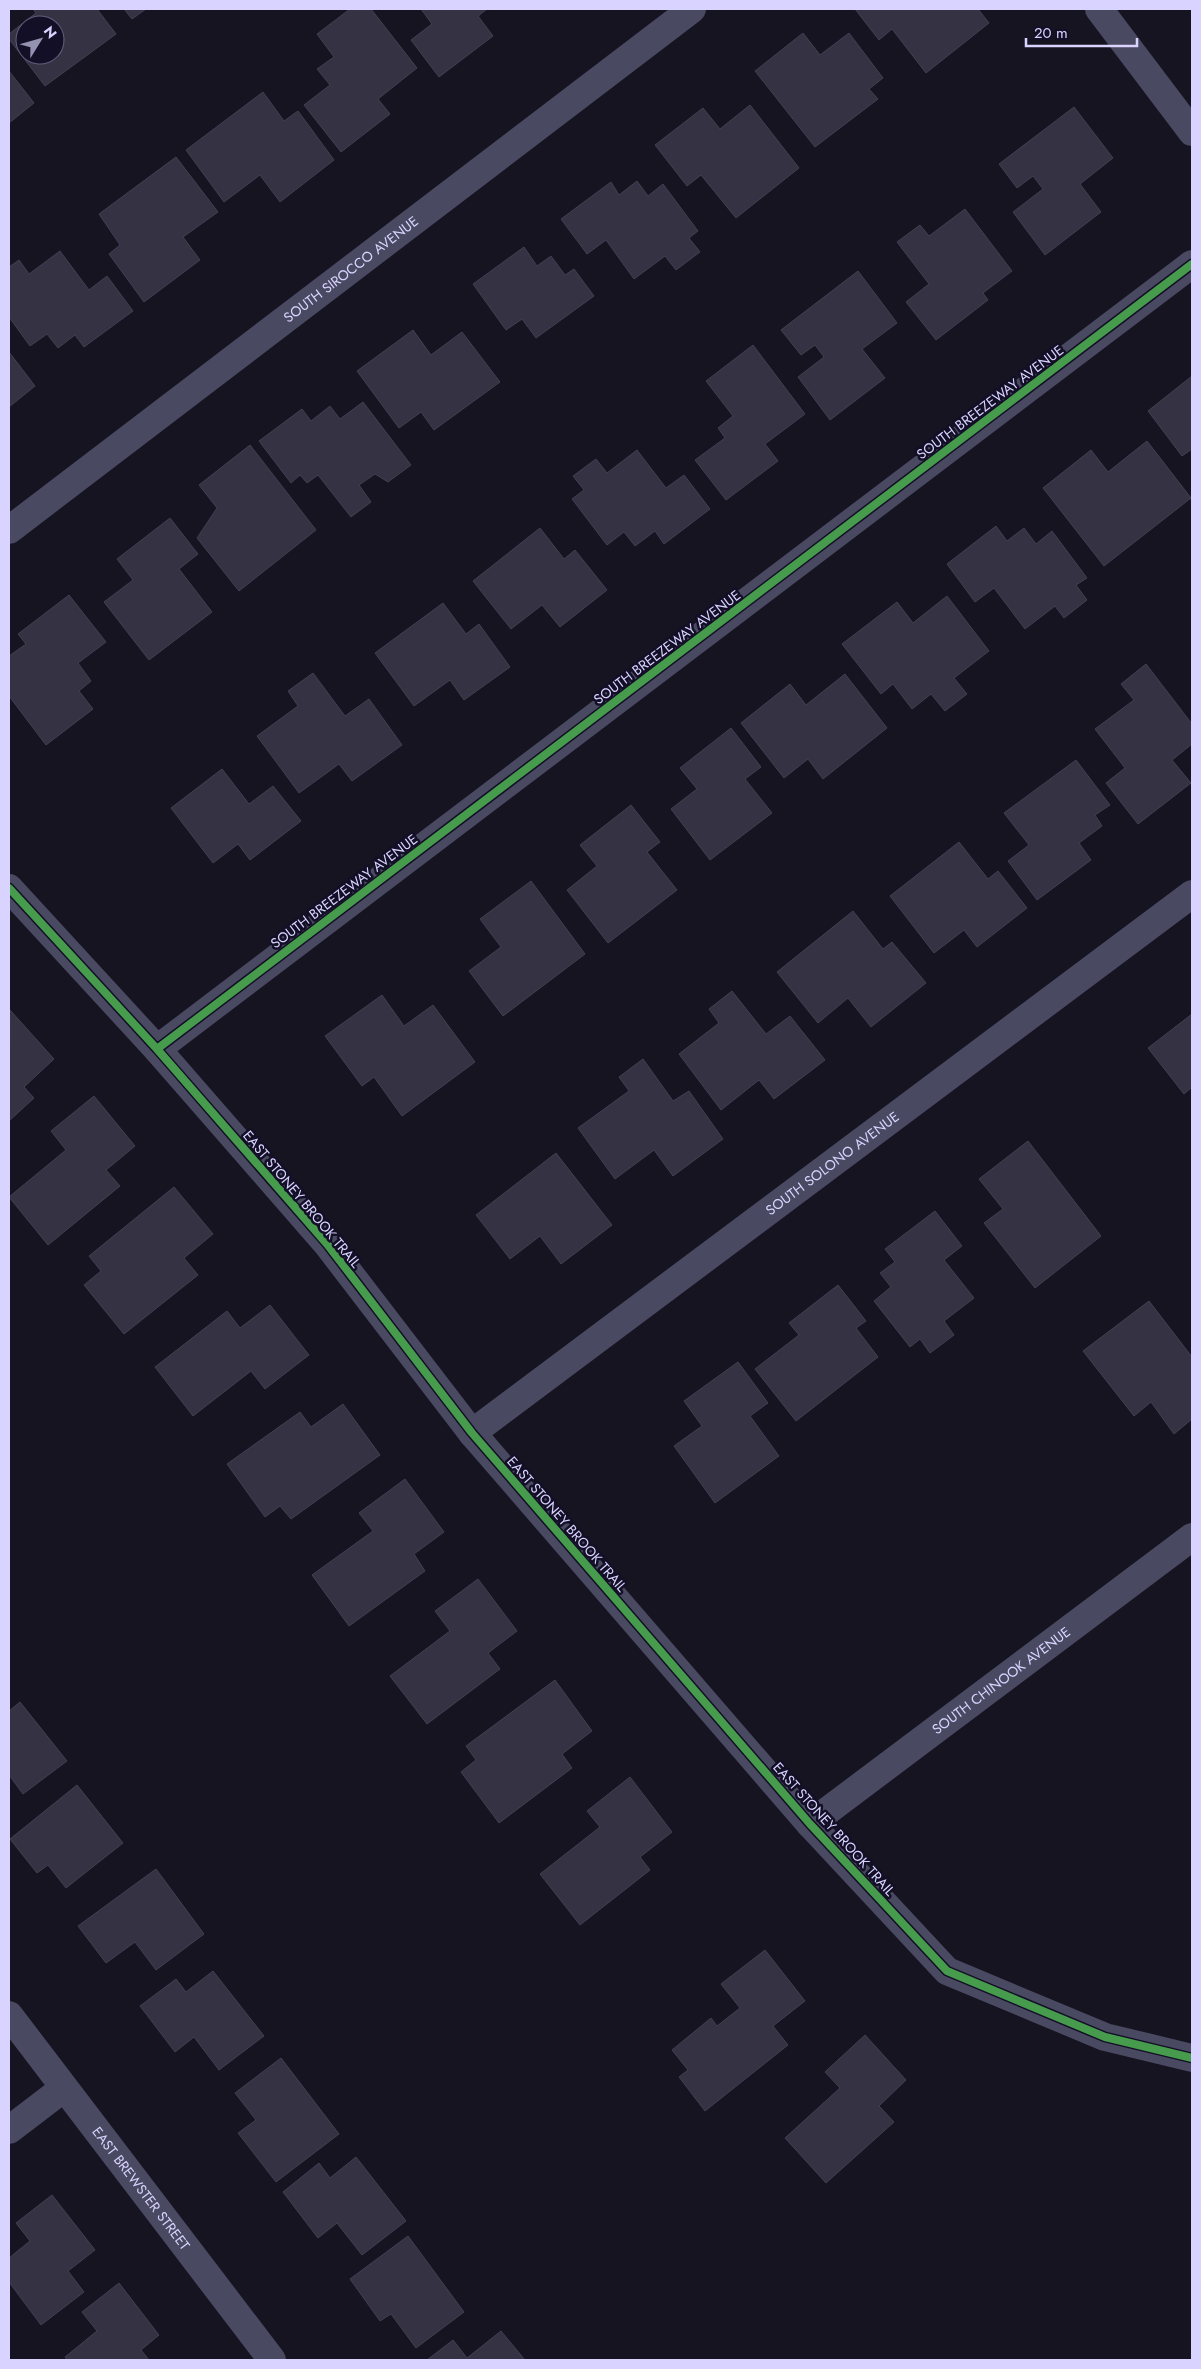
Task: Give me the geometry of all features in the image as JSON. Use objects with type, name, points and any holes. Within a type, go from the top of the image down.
[{"type":"street","name":"SOUTH SIROCCO AVENUE","points":[[9,530],[692,9]]},
{"type":"street","points":[[1099,9],[1192,132]]},
{"type":"street","name":"SOUTH BREEZEWAY AVENUE","points":[[157,1049],[1192,264]]},
{"type":"street","name":"EAST STONEY BROOK TRAIL","points":[[9,888],[157,1049],[327,1244],[472,1433],[810,1824],[947,1971],[1105,2037],[1192,2058]]},
{"type":"street","name":"SOUTH SOLONO AVENUE","points":[[472,1433],[1192,894]]},
{"type":"street","name":"SOUTH CHINOOK AVENUE","points":[[810,1824],[1192,1537]]},
{"type":"street","name":"EAST BREWSTER STREET","points":[[9,2016],[272,2360]]},
{"type":"street","points":[[9,2130],[64,2088]]},
{"type":"building","points":[[33,9],[97,9],[116,34],[45,86],[29,65],[65,65],[65,15],[33,15],[36,13]]},
{"type":"building","points":[[124,9],[146,9],[132,19]]},
{"type":"building","points":[[350,9],[371,9],[417,68],[378,99],[390,114],[341,152],[304,105],[330,85],[317,69],[334,57],[317,34]]},
{"type":"building","points":[[421,9],[487,9],[478,16],[493,36],[439,77],[411,40],[432,24]]},
{"type":"building","points":[[855,9],[978,9],[989,23],[926,73],[892,29],[879,40]]},
{"type":"building","points":[[15,29],[15,47],[9,39],[9,34]]},
{"type":"building","points":[[803,33],[820,55],[849,33],[883,78],[869,89],[878,99],[815,147],[755,71]]},
{"type":"building","points":[[9,71],[34,103],[9,123]]},
{"type":"building","points":[[263,92],[284,121],[298,111],[334,160],[280,202],[260,175],[224,202],[186,150]]},
{"type":"building","points":[[750,105],[799,168],[736,218],[701,175],[687,186],[655,145],[703,108],[720,129]]},
{"type":"building","points":[[1074,107],[1113,158],[1080,184],[1101,212],[1045,255],[1013,212],[1043,189],[1033,176],[1017,188],[999,164]]},
{"type":"building","points":[[176,157],[218,212],[183,237],[200,260],[144,302],[109,254],[120,245],[99,214]]},
{"type":"building","points":[[637,181],[648,196],[663,184],[698,231],[689,238],[700,252],[676,270],[665,256],[634,279],[606,240],[587,254],[561,219],[611,182],[619,195]]},
{"type":"building","points":[[965,209],[1012,271],[983,293],[988,300],[936,340],[906,302],[929,284],[897,242],[920,225],[929,236]]},
{"type":"building","points":[[524,247],[537,266],[551,256],[565,275],[574,269],[594,296],[536,338],[522,319],[506,330],[473,284]]},
{"type":"building","points":[[60,251],[89,290],[107,276],[133,311],[84,347],[75,335],[58,348],[47,334],[30,346],[9,317],[9,267],[19,260],[29,274]]},
{"type":"building","points":[[858,271],[897,323],[862,349],[885,378],[830,420],[798,377],[824,357],[815,345],[801,355],[781,330]]},
{"type":"building","points":[[413,330],[431,355],[462,332],[500,382],[434,430],[421,412],[399,428],[357,371]]},
{"type":"building","points":[[753,345],[805,414],[765,444],[778,461],[726,500],[695,460],[725,438],[718,428],[733,416],[706,381]]},
{"type":"building","points":[[9,352],[35,386],[9,407]]},
{"type":"building","points":[[1192,376],[1192,449],[1182,456],[1148,411]]},
{"type":"building","points":[[363,402],[411,465],[388,482],[375,474],[359,485],[371,502],[351,517],[318,475],[307,483],[300,475],[291,483],[259,441],[302,409],[311,421],[330,406],[340,419]]},
{"type":"building","points":[[1147,441],[1191,498],[1104,566],[1043,488],[1091,450],[1108,472]]},
{"type":"building","points":[[250,445],[316,530],[239,591],[197,538],[217,508],[199,485]]},
{"type":"building","points":[[637,450],[666,488],[684,475],[710,509],[664,544],[655,531],[635,546],[624,532],[607,545],[572,499],[584,490],[573,476],[596,459],[607,473]]},
{"type":"building","points":[[170,518],[198,554],[179,569],[212,612],[149,660],[104,602],[133,580],[117,559]]},
{"type":"building","points":[[996,526],[1007,541],[1024,528],[1036,544],[1052,531],[1087,578],[1076,585],[1087,600],[1064,618],[1055,606],[1025,629],[994,588],[975,602],[947,564]]},
{"type":"building","points":[[540,528],[564,559],[575,550],[607,590],[560,627],[542,605],[511,629],[473,581]]},
{"type":"building","points":[[69,595],[106,642],[78,663],[91,681],[79,691],[93,709],[46,745],[9,696],[9,656],[26,644],[18,634]]},
{"type":"building","points":[[947,596],[989,651],[954,678],[967,694],[945,711],[931,694],[912,709],[893,684],[881,694],[842,644],[897,602],[913,623]]},
{"type":"building","points":[[443,603],[466,634],[479,624],[510,667],[464,700],[450,680],[414,706],[375,653]]},
{"type":"building","points":[[1146,664],[1192,724],[1192,744],[1172,760],[1191,783],[1138,824],[1106,783],[1125,768],[1095,729],[1134,700],[1121,684]]},
{"type":"building","points":[[313,673],[345,716],[369,699],[402,745],[352,781],[339,764],[299,793],[257,736],[298,706],[288,691]]},
{"type":"building","points":[[845,674],[887,728],[823,779],[808,759],[784,778],[741,723],[790,684],[806,705]]},
{"type":"building","points":[[731,728],[761,767],[745,779],[772,813],[710,860],[671,809],[697,789],[680,768]]},
{"type":"building","points":[[1076,760],[1110,805],[1095,815],[1102,826],[1079,843],[1091,860],[1037,900],[1008,861],[1029,845],[1004,813]]},
{"type":"building","points":[[222,769],[249,804],[273,786],[301,821],[250,860],[238,844],[213,863],[171,808]]},
{"type":"building","points":[[631,805],[660,842],[647,852],[677,890],[608,943],[567,890],[597,866],[580,845]]},
{"type":"building","points":[[959,842],[988,879],[998,871],[1027,908],[977,947],[964,930],[934,953],[890,896]]},
{"type":"building","points":[[531,881],[585,954],[503,1016],[469,971],[501,947],[480,919]]},
{"type":"building","points":[[853,911],[883,949],[892,942],[926,983],[871,1027],[848,998],[818,1023],[777,972]]},
{"type":"building","points":[[732,991],[766,1034],[790,1016],[825,1060],[774,1099],[759,1080],[721,1110],[679,1054],[719,1023],[709,1009]]},
{"type":"building","points":[[382,995],[404,1026],[433,1005],[475,1062],[402,1116],[374,1077],[362,1086],[325,1036]]},
{"type":"building","points":[[10,1010],[54,1059],[24,1087],[34,1098],[9,1121]]},
{"type":"building","points":[[1192,1014],[1192,1087],[1184,1094],[1148,1048]]},
{"type":"building","points":[[643,1059],[673,1101],[689,1091],[723,1139],[673,1176],[654,1150],[615,1179],[578,1128],[629,1091],[619,1077]]},
{"type":"building","points":[[94,1096],[135,1146],[106,1170],[120,1186],[48,1245],[9,1197],[66,1150],[51,1131]]},
{"type":"building","points":[[1028,1141],[1101,1236],[1035,1288],[984,1223],[1003,1209],[979,1179]]},
{"type":"building","points":[[556,1153],[612,1225],[561,1264],[540,1236],[510,1259],[476,1215]]},
{"type":"building","points":[[174,1187],[213,1234],[184,1258],[198,1275],[124,1334],[84,1285],[101,1271],[89,1256]]},
{"type":"building","points":[[935,1211],[962,1246],[944,1260],[974,1298],[944,1321],[954,1335],[930,1353],[920,1339],[910,1347],[874,1301],[891,1287],[880,1273],[895,1262],[885,1249]]},
{"type":"building","points":[[838,1285],[866,1321],[856,1328],[878,1357],[796,1421],[755,1369],[799,1335],[789,1323]]},
{"type":"building","points":[[1149,1301],[1192,1357],[1192,1419],[1174,1434],[1151,1402],[1134,1416],[1083,1351]]},
{"type":"building","points":[[270,1305],[309,1355],[265,1389],[251,1371],[193,1416],[155,1367],[227,1311],[240,1328]]},
{"type":"building","points":[[738,1362],[768,1403],[750,1416],[779,1456],[715,1503],[674,1446],[702,1426],[684,1401]]},
{"type":"building","points":[[343,1404],[380,1455],[291,1519],[280,1506],[265,1517],[227,1464],[300,1412],[311,1427]]},
{"type":"building","points":[[405,1479],[444,1532],[414,1554],[425,1571],[349,1626],[312,1575],[373,1531],[359,1513]]},
{"type":"building","points":[[478,1579],[517,1631],[488,1653],[500,1669],[427,1724],[390,1676],[450,1631],[435,1611]]},
{"type":"building","points":[[555,1680],[592,1731],[562,1754],[572,1768],[499,1823],[461,1772],[476,1760],[466,1746]]},
{"type":"building","points":[[20,1702],[67,1761],[23,1794],[9,1775],[9,1711]]},
{"type":"building","points":[[630,1777],[672,1832],[640,1857],[650,1870],[580,1925],[540,1874],[600,1827],[587,1811]]},
{"type":"building","points":[[77,1785],[123,1843],[66,1888],[48,1865],[37,1873],[10,1839]]},
{"type":"building","points":[[156,1869],[204,1934],[156,1970],[135,1942],[106,1963],[78,1926]]},
{"type":"building","points":[[765,1950],[805,2001],[773,2026],[788,2045],[705,2111],[679,2077],[688,2070],[672,2050],[711,2018],[717,2026],[740,2008],[721,1984]]},
{"type":"building","points":[[213,1971],[264,2036],[219,2070],[194,2037],[175,2052],[140,2006],[176,1979],[186,1992]]},
{"type":"building","points":[[865,2035],[906,2080],[879,2106],[894,2122],[826,2183],[785,2138],[840,2088],[825,2072]]},
{"type":"building","points":[[281,2058],[339,2134],[276,2182],[238,2133],[256,2120],[235,2093]]},
{"type":"building","points":[[356,2157],[406,2221],[362,2255],[337,2223],[318,2238],[283,2192],[319,2163],[330,2178]]},
{"type":"building","points":[[52,2195],[95,2250],[68,2271],[84,2292],[41,2325],[9,2282],[9,2258],[30,2241],[16,2223]]},
{"type":"building","points":[[408,2236],[464,2312],[416,2348],[391,2314],[380,2321],[350,2279]]},
{"type":"building","points":[[119,2283],[159,2335],[141,2350],[149,2360],[67,2360],[65,2357],[97,2331],[82,2312]]},
{"type":"building","points":[[501,2331],[525,2360],[427,2360],[453,2340],[467,2358]]},
{"type":"cycle path","points":[[157,1049],[1192,264]]},
{"type":"cycle path","points":[[9,888],[157,1049],[327,1244],[472,1433],[810,1824],[947,1971],[1105,2037],[1192,2058]]}]
